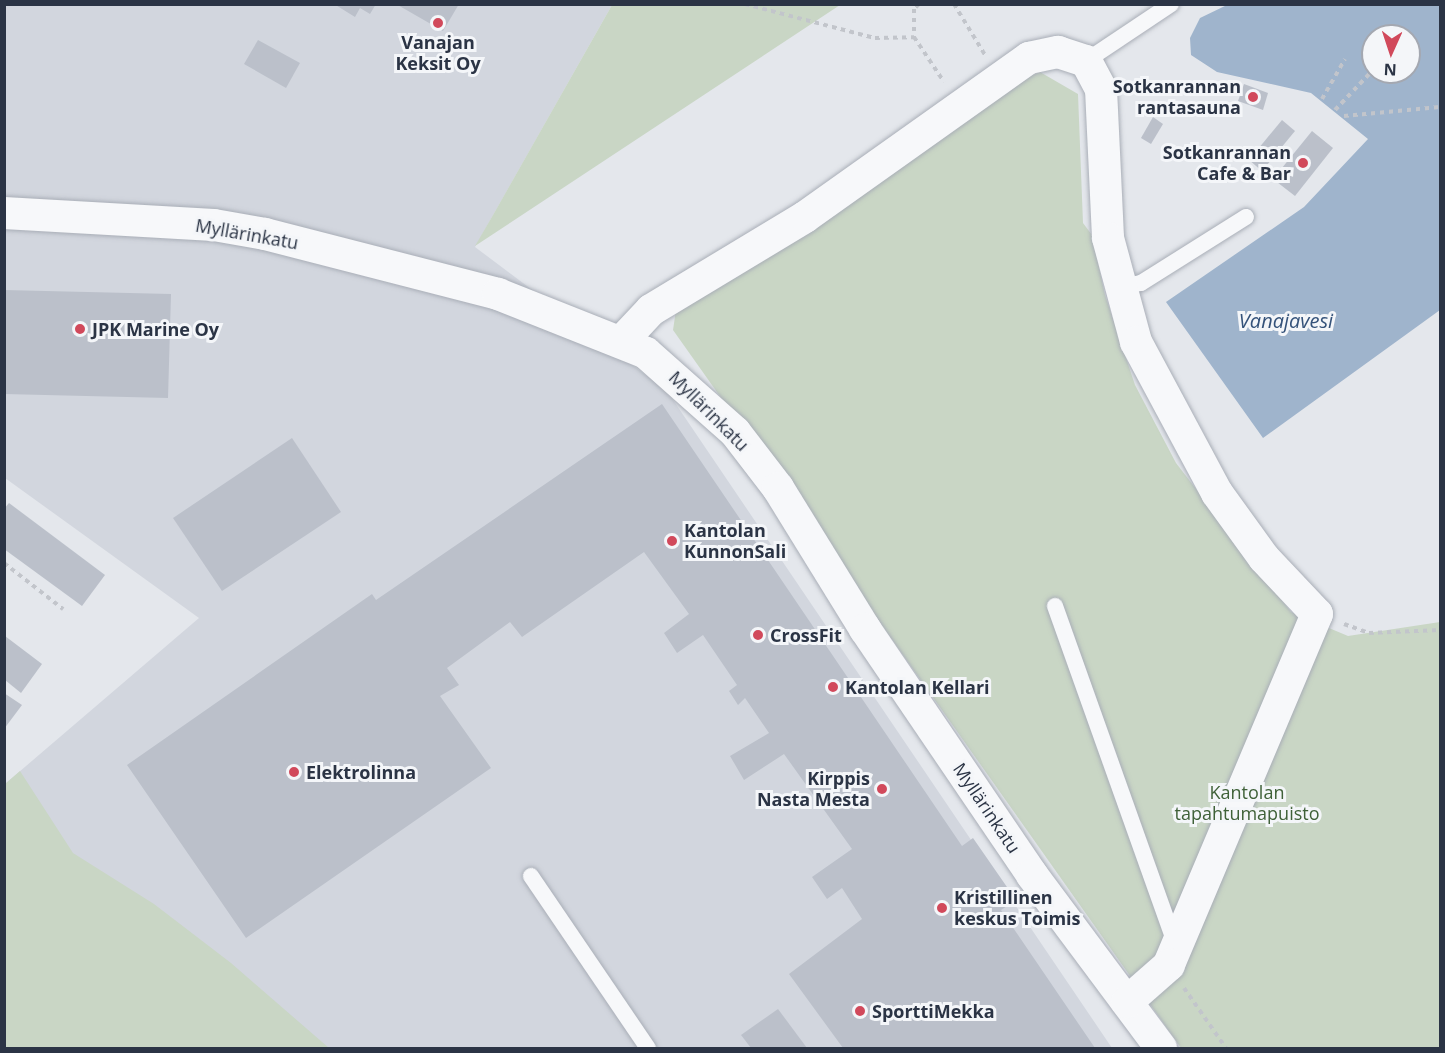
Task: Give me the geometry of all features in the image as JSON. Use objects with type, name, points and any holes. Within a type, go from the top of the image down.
[{"type":"street","points":[[622,341],[651,310],[805,217],[999,77],[1029,58],[1058,52],[1086,61],[1101,89],[1108,238],[1136,342],[1217,493],[1264,558],[1317,614],[1173,955],[1127,1002]]},
{"type":"street","name":"Myllärinkatu","points":[[4,213],[214,225],[265,234],[498,294],[622,341],[646,353],[679,378],[735,432],[778,488],[885,658],[1032,875],[1161,1048]]},
{"type":"lane","points":[[1086,61],[1171,4]]},
{"type":"lane","points":[[1120,287],[1141,283],[1246,218]]},
{"type":"lane","points":[[1055,606],[1173,955]]},
{"type":"lane","points":[[531,876],[648,1048]]},
{"type":"path","points":[[746,4],[875,38],[914,37]]},
{"type":"path","points":[[919,4],[913,7],[914,37],[961,104]]},
{"type":"path","points":[[954,4],[999,77]]},
{"type":"path","points":[[1322,99],[1345,59]]},
{"type":"path","points":[[1335,110],[1361,83]]},
{"type":"path","points":[[1344,116],[1440,107]]},
{"type":"path","points":[[4,563],[63,609]]},
{"type":"path","points":[[1317,614],[1369,633],[1440,630]]},
{"type":"path","points":[[1173,955],[1226,1048]]},
{"type":"shaded area","points":[[5,5],[612,5],[475,247],[667,391],[1112,1048],[5,1048],[5,784],[199,618],[5,478]]},
{"type":"green space","points":[[612,5],[840,5],[475,246],[493,215]]},
{"type":"green space","name":"Kantolan tapahtumapuisto","points":[[1040,72],[1078,94],[1083,223],[1092,235],[1105,295],[1135,385],[1176,463],[1291,612],[1348,636],[1440,622],[1440,1048],[1181,1048],[673,330],[676,310],[968,102]]},
{"type":"green space","points":[[20,771],[73,853],[154,904],[231,963],[329,1048],[5,1048],[5,784]]},
{"type":"water","name":"Vanajavesi","points":[[1227,5],[1440,5],[1440,310],[1263,438],[1166,302],[1304,207],[1368,139],[1311,93],[1217,72],[1191,55],[1190,38],[1200,18]]},
{"type":"building","name":"Vanajan Keksit Oy","points":[[334,4],[376,4],[370,14],[360,8],[355,17]]},
{"type":"building","name":"Vanajan Keksit Oy","points":[[396,4],[459,4],[443,31]]},
{"type":"building","points":[[258,40],[300,63],[286,88],[244,64]]},
{"type":"building","name":"Sotkanrannan rantasauna","points":[[1244,84],[1268,93],[1263,110],[1238,101]]},
{"type":"building","points":[[1153,117],[1163,124],[1151,144],[1141,138]]},
{"type":"building","points":[[1282,120],[1295,131],[1262,171],[1249,160]]},
{"type":"building","name":"Sotkanrannan Cafe & Bar","points":[[1312,131],[1333,148],[1295,196],[1273,179]]},
{"type":"building","points":[[4,290],[171,294],[168,398],[4,394]]},
{"type":"building","points":[[662,404],[962,846],[973,838],[1016,900],[1001,910],[1095,1048],[843,1048],[789,974],[862,919],[842,888],[827,899],[812,877],[852,849],[784,754],[744,780],[730,756],[769,733],[745,698],[738,705],[729,691],[737,685],[703,635],[677,653],[664,633],[689,614],[644,552],[522,637],[510,622],[447,668],[459,685],[440,696],[491,768],[246,938],[127,765],[372,594],[376,600]]},
{"type":"building","points":[[292,438],[341,512],[222,591],[173,518]]},
{"type":"building","points":[[9,503],[105,575],[82,606],[4,549],[4,509]]},
{"type":"building","points":[[5,636],[42,664],[21,693],[5,680]]},
{"type":"building","points":[[4,693],[22,705],[4,729]]},
{"type":"building","points":[[778,1009],[807,1048],[751,1048],[741,1035]]},
{"type":"place","name":"Vanajan Keksit Oy","points":[[438,23]]},
{"type":"place","name":"Sotkanrannan rantasauna","points":[[1253,97]]},
{"type":"place","name":"Sotkanrannan Cafe & Bar","points":[[1303,163]]},
{"type":"place","name":"JPK Marine Oy","points":[[80,329]]},
{"type":"place","name":"Kantolan KunnonSali","points":[[672,541]]},
{"type":"place","name":"CrossFit","points":[[758,635]]},
{"type":"place","name":"Kantolan Kellari","points":[[833,687]]},
{"type":"place","name":"Elektrolinna","points":[[294,772]]},
{"type":"place","name":"Kirppis Nasta Mesta","points":[[882,789]]},
{"type":"place","name":"Kristillinen keskus Toimis","points":[[942,908]]},
{"type":"place","name":"SporttiMekka","points":[[860,1011]]}]
